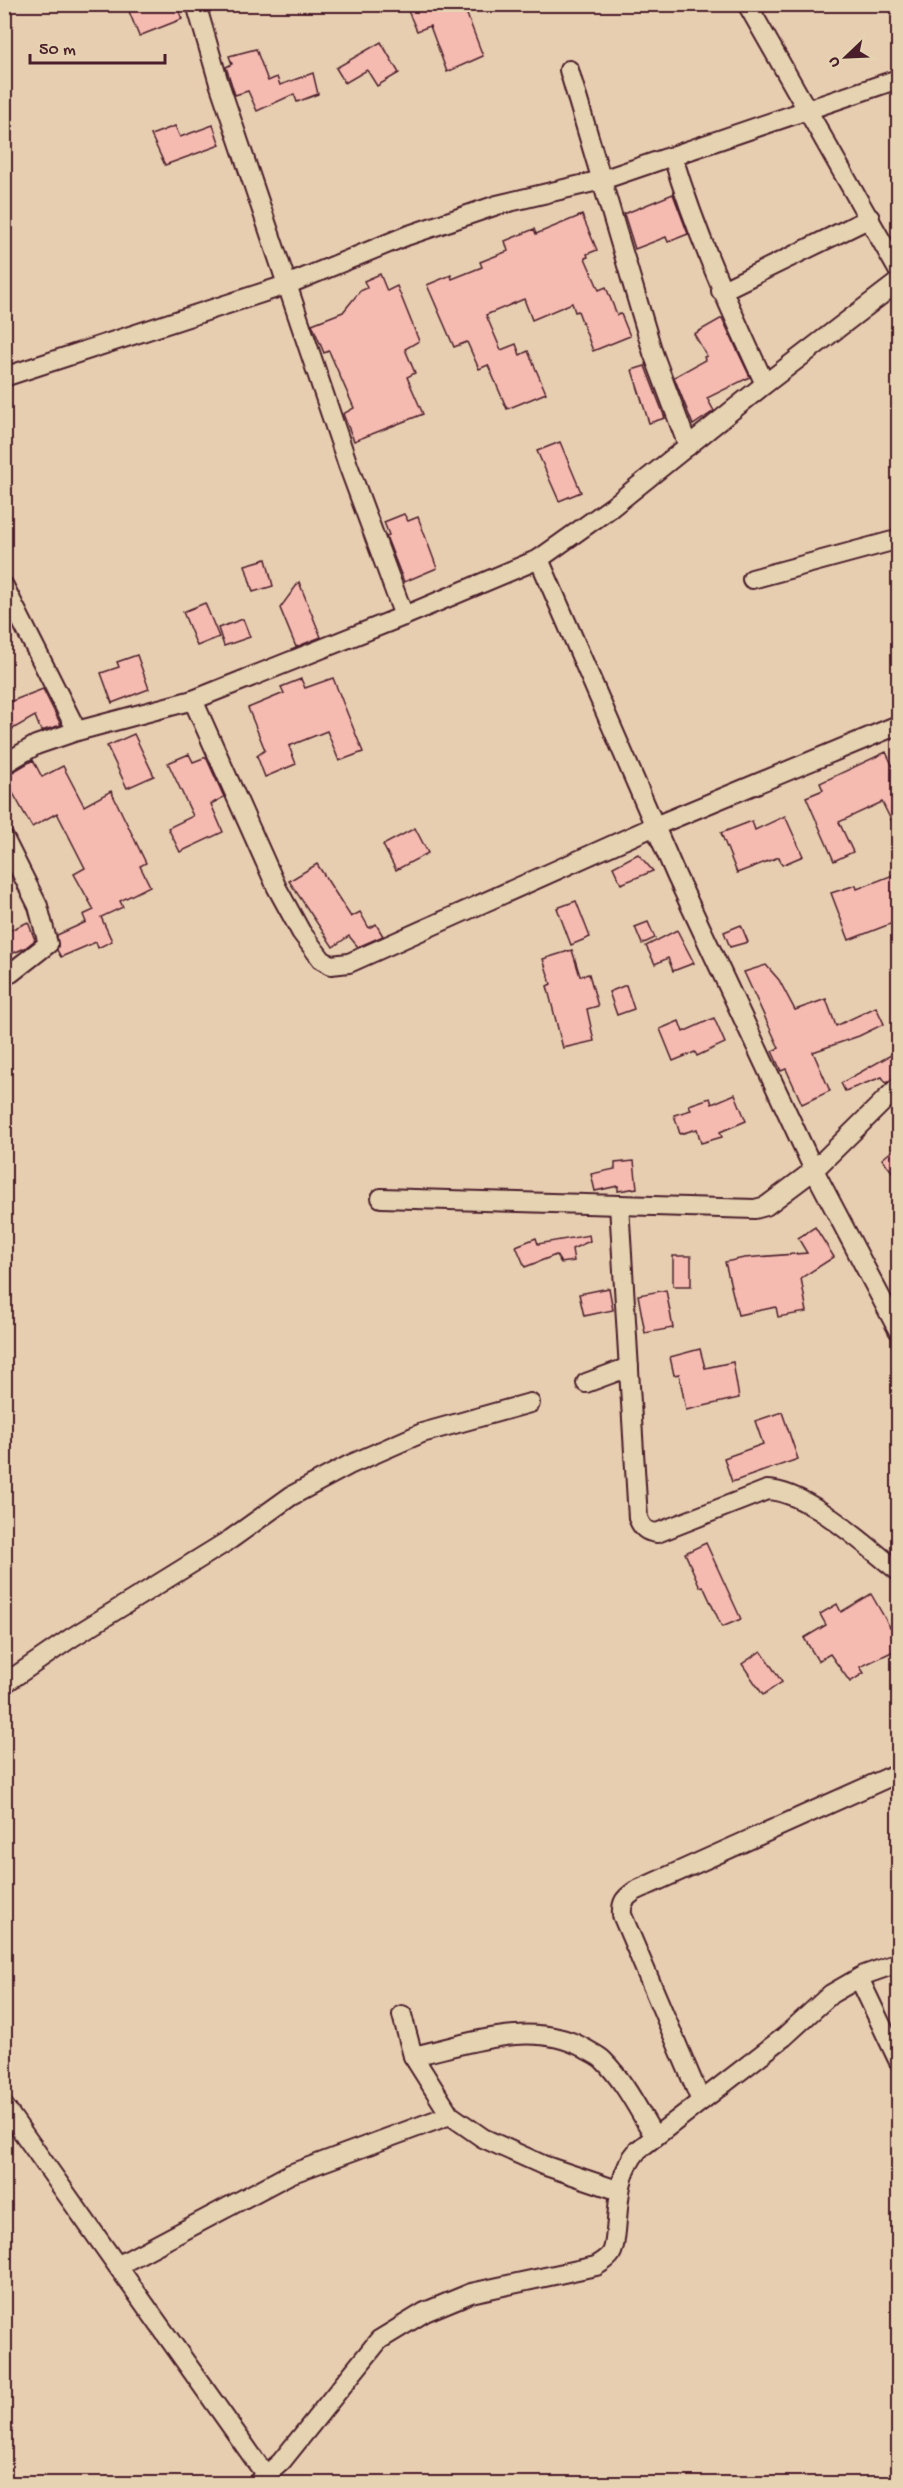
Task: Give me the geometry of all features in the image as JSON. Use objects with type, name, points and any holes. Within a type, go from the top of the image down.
[{"type":"street","points":[[196,4],[218,80],[289,284],[348,465],[404,616]]},
{"type":"street","points":[[747,4],[898,270]]},
{"type":"street","points":[[569,70],[653,353],[688,446]]},
{"type":"street","points":[[4,377],[289,284],[406,236],[496,205],[602,180],[898,79]]},
{"type":"street","points":[[673,157],[690,213],[721,291],[765,384]]},
{"type":"street","points":[[721,291],[870,218]]},
{"type":"street","points":[[4,764],[36,745],[77,731],[193,700],[404,616],[539,559],[612,507],[765,384],[898,282]]},
{"type":"street","points":[[752,579],[898,544]]},
{"type":"street","points":[[539,559],[655,826],[814,1170],[898,1330]]},
{"type":"street","points":[[4,586],[77,731]]},
{"type":"street","points":[[193,700],[290,914],[314,951],[322,960],[331,965],[349,963],[655,826],[898,725]]},
{"type":"street","points":[[4,838],[38,906],[48,944],[4,976]]},
{"type":"street","points":[[381,1198],[755,1209],[766,1206],[814,1170],[898,1087]]},
{"type":"street","points":[[619,1205],[638,1518],[642,1527],[648,1532],[657,1533],[767,1491],[781,1491],[793,1495],[834,1521],[898,1571]]},
{"type":"street","points":[[586,1383],[629,1367]]},
{"type":"street","points":[[4,1684],[71,1638],[231,1539],[291,1496],[349,1466],[422,1433],[530,1403]]},
{"type":"street","points":[[701,2101],[622,1915],[621,1906],[624,1899],[635,1891],[898,1773]]},
{"type":"street","points":[[4,2106],[119,2265],[265,2481],[379,2340],[424,2313],[471,2293],[596,2266],[603,2262],[611,2255],[615,2244],[622,2177],[627,2162],[638,2150],[783,2037],[831,1994],[859,1978],[898,1963]]},
{"type":"street","points":[[859,1978],[898,2060]]},
{"type":"street","points":[[402,2015],[413,2056],[450,2115],[483,2138],[543,2165],[620,2191]]},
{"type":"street","points":[[413,2056],[522,2033],[548,2035],[569,2040],[601,2058],[619,2079],[655,2137]]},
{"type":"street","points":[[119,2265],[290,2174],[450,2115]]},
{"type":"building","points":[[126,4],[176,4],[182,19],[139,36]]},
{"type":"building","points":[[424,4],[463,4],[483,56],[447,72],[430,26],[417,31],[408,11]]},
{"type":"building","points":[[381,42],[399,73],[377,86],[367,70],[345,83],[336,68]]},
{"type":"building","points":[[256,49],[268,81],[277,77],[280,85],[313,73],[318,94],[297,102],[294,94],[257,111],[248,91],[235,95],[226,67],[232,64],[229,56]]},
{"type":"building","points":[[213,125],[220,145],[165,165],[151,135],[175,126],[180,137]]},
{"type":"building","points":[[673,194],[688,234],[668,242],[666,237],[635,249],[624,214]]},
{"type":"building","points":[[582,215],[597,250],[587,254],[588,257],[585,258],[599,290],[606,287],[617,315],[621,314],[630,336],[593,351],[578,311],[575,312],[572,303],[532,320],[524,299],[486,315],[501,350],[516,344],[520,355],[528,351],[546,393],[507,409],[488,365],[479,369],[467,342],[454,347],[427,285],[451,275],[452,279],[482,267],[480,262],[508,251],[505,241],[534,229],[536,234]]},
{"type":"building","points":[[380,274],[387,291],[397,286],[419,341],[405,349],[415,373],[407,377],[423,414],[354,441],[343,414],[354,408],[329,351],[324,353],[312,324],[343,312],[360,291],[367,288],[364,281]]},
{"type":"building","points":[[722,318],[750,377],[707,398],[714,411],[693,425],[674,377],[705,360],[704,357],[707,356],[694,334]]},
{"type":"building","points":[[645,366],[665,418],[649,423],[632,370]]},
{"type":"building","points":[[560,442],[581,492],[559,501],[537,451]]},
{"type":"building","points":[[404,514],[408,521],[418,517],[437,568],[404,582],[386,536],[389,535],[384,522]]},
{"type":"building","points":[[266,559],[273,586],[253,592],[245,565]]},
{"type":"building","points":[[299,582],[321,637],[296,647],[280,608]]},
{"type":"building","points":[[205,603],[219,637],[197,646],[183,612]]},
{"type":"building","points":[[243,619],[250,637],[224,646],[218,628]]},
{"type":"building","points":[[137,655],[149,689],[112,703],[101,673],[119,667],[117,662]]},
{"type":"building","points":[[333,678],[363,752],[339,761],[327,731],[289,746],[296,764],[265,777],[257,756],[265,750],[248,708],[284,693],[281,687],[301,679],[305,688]]},
{"type":"building","points":[[43,689],[61,725],[41,731],[35,716],[4,734],[4,704]]},
{"type":"building","points":[[134,734],[154,776],[127,788],[107,746]]},
{"type":"building","points":[[886,752],[898,777],[898,834],[882,802],[839,822],[853,852],[834,861],[806,797],[823,790],[820,783]]},
{"type":"building","points":[[189,754],[193,762],[206,757],[224,797],[211,804],[223,832],[180,852],[168,828],[193,816],[168,763]]},
{"type":"building","points":[[33,760],[42,777],[63,766],[84,806],[111,791],[146,863],[140,866],[150,886],[120,901],[123,907],[101,917],[112,941],[98,948],[96,942],[61,957],[57,950],[57,935],[86,922],[83,915],[94,910],[74,874],[85,868],[57,813],[32,827],[4,777]]},
{"type":"building","points":[[785,816],[803,856],[782,865],[779,857],[737,873],[721,833],[752,821],[755,830]]},
{"type":"building","points":[[415,828],[428,853],[396,870],[383,845]]},
{"type":"building","points":[[638,854],[653,871],[621,884],[613,867]]},
{"type":"building","points":[[317,864],[351,917],[360,912],[369,928],[376,924],[383,936],[358,947],[349,936],[333,947],[289,881]]},
{"type":"building","points":[[898,873],[898,921],[849,940],[831,893],[856,885],[857,889]]},
{"type":"building","points":[[576,901],[590,937],[571,945],[557,908]]},
{"type":"building","points":[[28,922],[35,940],[25,948],[4,957],[4,933]]},
{"type":"building","points":[[648,922],[655,938],[642,944],[635,927]]},
{"type":"building","points":[[741,925],[748,942],[730,947],[724,932]]},
{"type":"building","points":[[677,930],[694,963],[673,971],[668,958],[655,964],[646,946]]},
{"type":"building","points":[[572,950],[580,976],[589,974],[598,1006],[587,1009],[594,1041],[563,1048],[547,986],[551,984],[543,959]]},
{"type":"building","points":[[766,965],[779,980],[795,1010],[826,999],[836,1026],[876,1007],[884,1024],[859,1036],[813,1052],[830,1091],[802,1104],[786,1069],[781,1071],[772,1051],[779,1048],[744,972]]},
{"type":"building","points":[[626,985],[634,1009],[617,1015],[609,992]]},
{"type":"building","points":[[714,1018],[725,1043],[697,1056],[695,1052],[673,1061],[660,1029],[679,1021],[683,1032]]},
{"type":"building","points":[[898,1051],[898,1076],[886,1083],[882,1077],[845,1091],[841,1083]]},
{"type":"building","points":[[735,1094],[746,1121],[720,1132],[722,1137],[701,1143],[697,1129],[680,1134],[674,1115],[691,1110],[689,1105],[710,1098],[712,1104]]},
{"type":"building","points":[[898,1146],[898,1179],[882,1159]]},
{"type":"building","points":[[634,1161],[637,1188],[618,1191],[618,1186],[595,1191],[591,1174],[615,1169],[615,1163]]},
{"type":"building","points":[[815,1227],[834,1257],[801,1278],[807,1312],[778,1317],[776,1307],[738,1315],[725,1262],[744,1258],[807,1253],[798,1238]]},
{"type":"building","points":[[589,1235],[590,1241],[572,1249],[574,1261],[561,1263],[556,1255],[525,1267],[516,1246],[536,1238],[538,1244]]},
{"type":"building","points":[[673,1256],[691,1256],[691,1286],[673,1286]]},
{"type":"building","points":[[609,1288],[613,1310],[584,1316],[579,1294]]},
{"type":"building","points":[[666,1290],[673,1328],[645,1333],[638,1295]]},
{"type":"building","points":[[700,1349],[705,1368],[733,1362],[739,1398],[686,1410],[679,1374],[674,1375],[670,1357]]},
{"type":"building","points":[[782,1412],[798,1459],[732,1482],[724,1458],[763,1444],[755,1421]]},
{"type":"building","points":[[706,1543],[741,1619],[722,1627],[685,1553]]},
{"type":"building","points":[[871,1594],[890,1627],[893,1626],[898,1637],[898,1649],[860,1667],[864,1673],[850,1682],[830,1654],[818,1661],[804,1638],[826,1625],[820,1614],[837,1604],[841,1612]]},
{"type":"building","points":[[761,1651],[782,1682],[763,1695],[742,1664]]}]
